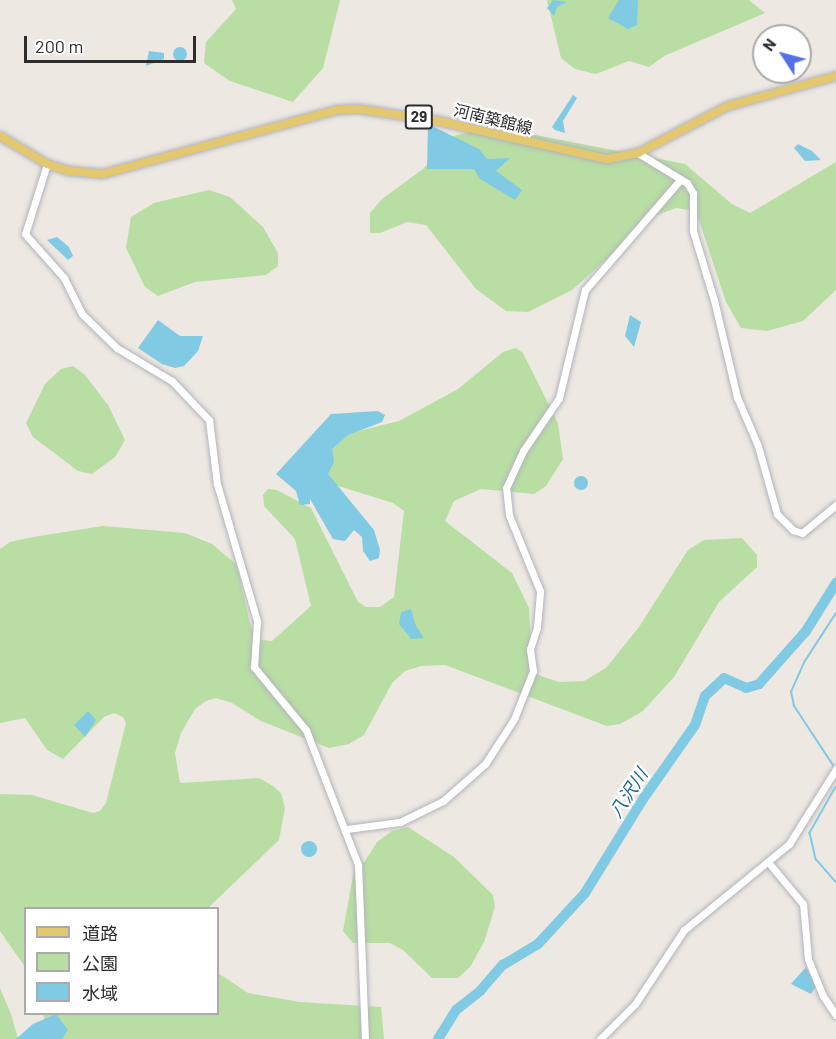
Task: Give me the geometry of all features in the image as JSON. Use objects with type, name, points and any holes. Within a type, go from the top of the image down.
[{"type":"main road","name":"河南築館線","points":[[0,136],[47,165],[78,173],[120,172],[327,112],[358,109],[438,121],[590,158],[607,159],[638,153],[728,106],[836,76]]},
{"type":"street","points":[[638,153],[679,181],[687,183],[693,193],[693,231],[714,300],[736,398],[758,447],[777,514],[793,530],[802,532],[836,505]]},
{"type":"street","points":[[47,165],[25,234],[64,278],[82,314],[117,348],[172,381],[209,420],[218,484],[257,621],[254,667],[306,730],[347,829],[360,882],[365,1039]]},
{"type":"street","points":[[347,829],[400,822],[443,801],[485,764],[514,719],[533,671],[530,650],[537,627],[540,591],[509,515],[506,488],[524,451],[559,398],[585,290],[679,181]]},
{"type":"street","points":[[600,1039],[635,1004],[684,930],[789,844],[835,771]]},
{"type":"street","points":[[768,862],[803,904],[808,958],[836,1015]]},
{"type":"green space","points":[[232,0],[340,0],[323,68],[293,102],[230,81],[204,63],[206,42],[236,9]]},
{"type":"green space","points":[[547,0],[749,0],[765,13],[664,56],[649,67],[629,61],[596,74],[575,69],[561,58]]},
{"type":"green space","points":[[479,130],[535,135],[685,164],[732,204],[750,213],[836,162],[836,290],[803,321],[767,331],[741,328],[726,302],[698,217],[689,210],[676,208],[657,215],[572,290],[528,312],[506,311],[476,289],[426,225],[407,222],[380,233],[370,233],[370,213],[382,199],[423,169],[453,136]]},
{"type":"green space","points":[[209,190],[230,197],[263,227],[278,253],[278,266],[266,275],[195,282],[158,296],[145,287],[126,248],[131,217],[154,203]]},
{"type":"green space","points":[[516,348],[523,353],[558,423],[563,459],[546,486],[534,494],[481,489],[454,501],[445,521],[512,573],[529,608],[532,669],[538,675],[559,682],[584,681],[606,668],[639,627],[688,550],[704,540],[742,538],[757,555],[757,567],[719,602],[674,677],[643,711],[620,724],[607,726],[445,665],[421,666],[405,671],[392,683],[364,735],[349,744],[329,748],[261,721],[232,703],[216,698],[206,701],[195,709],[181,733],[175,753],[180,783],[259,778],[273,786],[281,793],[285,808],[279,840],[209,907],[24,907],[24,966],[0,931],[0,794],[32,795],[93,813],[100,811],[106,803],[126,723],[123,717],[114,713],[104,717],[63,759],[47,750],[25,718],[0,723],[0,549],[10,542],[103,526],[185,533],[212,544],[237,565],[251,628],[261,640],[272,641],[311,606],[295,539],[264,506],[263,495],[268,489],[277,490],[311,508],[358,602],[366,607],[380,607],[394,597],[404,511],[393,503],[316,479],[322,440],[399,421],[458,389],[503,352]]},
{"type":"green space","points":[[73,366],[85,375],[108,405],[125,440],[115,457],[92,474],[78,471],[33,437],[26,423],[45,384],[61,369]]},
{"type":"green space","points":[[408,827],[454,857],[493,895],[495,907],[484,942],[470,967],[458,978],[432,978],[403,950],[390,943],[353,943],[343,931],[354,870],[365,861],[377,842],[392,831]]},
{"type":"green space","points":[[219,974],[248,993],[300,1002],[381,1007],[384,1039],[49,1039],[43,1015],[219,1015]]},
{"type":"green space","points":[[0,988],[11,1014],[18,1039],[0,1039]]},
{"type":"water","points":[[553,0],[567,2],[557,7],[554,16],[547,8]]},
{"type":"water","points":[[619,0],[638,0],[637,25],[628,29],[608,18]]},
{"type":"water","points":[[177,47],[183,47],[187,54],[183,61],[177,61],[173,57],[173,51]]},
{"type":"water","points":[[149,51],[164,53],[164,59],[146,66]]},
{"type":"water","points":[[573,95],[577,98],[563,121],[565,133],[555,130],[552,127]]},
{"type":"water","points":[[428,124],[479,149],[487,159],[510,158],[496,171],[522,190],[515,200],[480,179],[474,169],[427,169]]},
{"type":"water","points":[[798,144],[812,151],[821,160],[805,161],[794,148]]},
{"type":"water","points":[[57,237],[69,247],[73,256],[68,260],[47,240]]},
{"type":"water","points":[[630,315],[641,322],[634,347],[625,336]]},
{"type":"water","points":[[158,320],[180,336],[203,336],[198,351],[184,366],[175,368],[162,364],[138,348]]},
{"type":"water","points":[[378,411],[385,415],[382,422],[348,435],[332,449],[334,462],[328,474],[374,530],[380,550],[379,558],[370,561],[363,551],[362,537],[354,530],[345,541],[333,539],[310,499],[310,504],[300,505],[296,491],[276,474],[331,414]]},
{"type":"water","points":[[581,476],[586,478],[588,483],[586,488],[581,490],[576,488],[574,483],[576,478]]},
{"type":"water","points":[[411,609],[416,626],[424,638],[411,639],[399,624],[401,612]]},
{"type":"water","points":[[88,711],[96,720],[85,737],[74,725]]},
{"type":"water","points":[[309,841],[317,849],[309,857],[301,849]]},
{"type":"water","points":[[806,967],[816,986],[811,994],[791,984]]},
{"type":"water","points":[[57,1015],[68,1030],[62,1039],[16,1039],[33,1024]]},
{"type":"waterway","name":"八沢川","points":[[438,1039],[456,1010],[480,991],[503,965],[538,944],[585,893],[643,799],[695,725],[705,696],[724,678],[746,688],[759,684],[806,631],[836,583]]},
{"type":"waterway","points":[[834,767],[794,706],[791,692],[805,661],[836,613]]},
{"type":"waterway","points":[[836,787],[810,833],[816,859],[836,882]]}]
